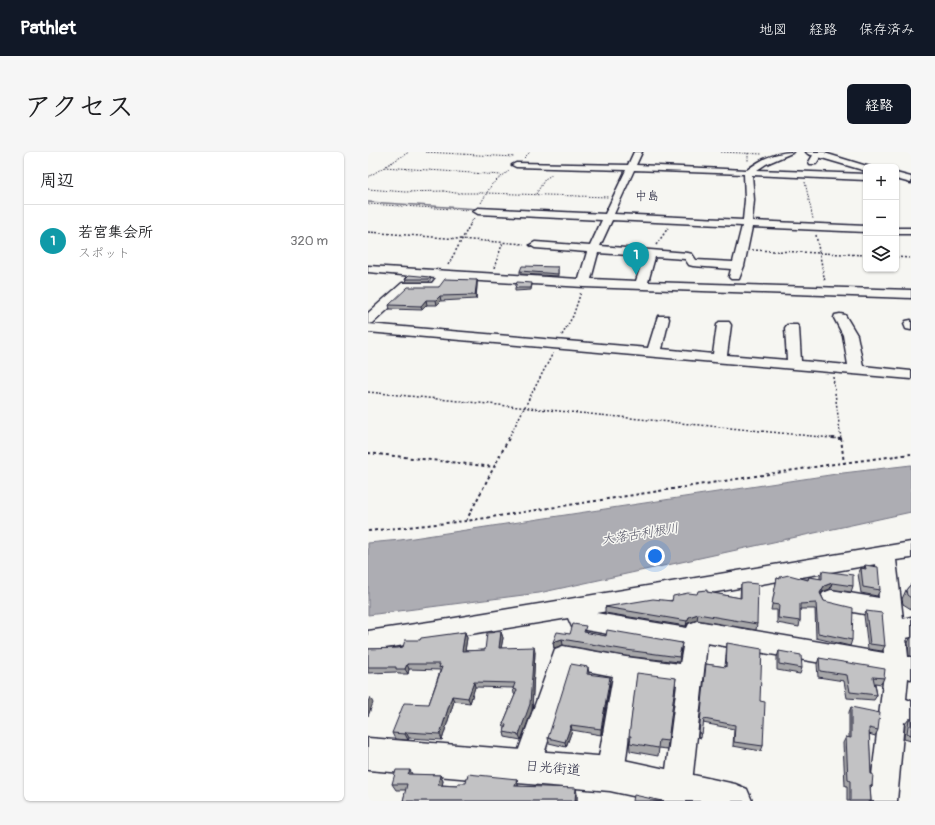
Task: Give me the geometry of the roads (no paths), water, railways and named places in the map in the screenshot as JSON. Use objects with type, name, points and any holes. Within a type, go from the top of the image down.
[{"type":"main road","points":[[816,155],[836,162],[863,167]]},
{"type":"main road","name":"日光街道","points":[[368,754],[610,774],[677,795],[735,801]]},
{"type":"street","points":[[584,283],[593,250],[638,152]]},
{"type":"street","points":[[748,172],[763,162],[782,156]]},
{"type":"street","points":[[516,161],[556,166],[748,172],[801,172],[863,177]]},
{"type":"street","points":[[733,287],[748,223],[750,191],[748,172]]},
{"type":"street","points":[[478,211],[863,229]]},
{"type":"street","points":[[899,231],[911,231]]},
{"type":"street","points":[[535,245],[688,256],[693,263],[738,266]]},
{"type":"street","points":[[630,264],[633,252]]},
{"type":"street","points":[[641,284],[650,254]]},
{"type":"street","points":[[368,269],[443,275],[468,280],[491,278],[584,283],[911,294]]},
{"type":"street","points":[[368,320],[406,286],[436,287],[443,275]]},
{"type":"street","points":[[605,298],[608,283]]},
{"type":"street","points":[[840,318],[850,335],[856,370]]},
{"type":"street","points":[[654,353],[663,319]]},
{"type":"street","points":[[719,358],[724,325]]},
{"type":"street","points":[[368,328],[911,375]]},
{"type":"street","points":[[792,328],[794,365]]},
{"type":"street","points":[[368,641],[574,608],[911,550]]},
{"type":"street","points":[[883,801],[902,709],[904,666],[898,622],[884,554]]},
{"type":"street","points":[[831,599],[898,622]]},
{"type":"street","points":[[574,608],[580,620],[696,639]]},
{"type":"street","points":[[677,795],[690,676],[697,631],[904,666]]},
{"type":"street","points":[[527,766],[562,656],[626,668],[690,676]]},
{"type":"street","points":[[610,774],[626,668]]},
{"type":"water","name":"大落古利根川","points":[[911,465],[911,512],[539,593],[368,615],[368,543],[400,540],[843,473]]},
{"type":"waterway","points":[[368,202],[479,209]]},
{"type":"place","name":"若宮集会所","points":[[636,275]]},
{"type":"district","name":"中島","points":[[647,196]]}]
